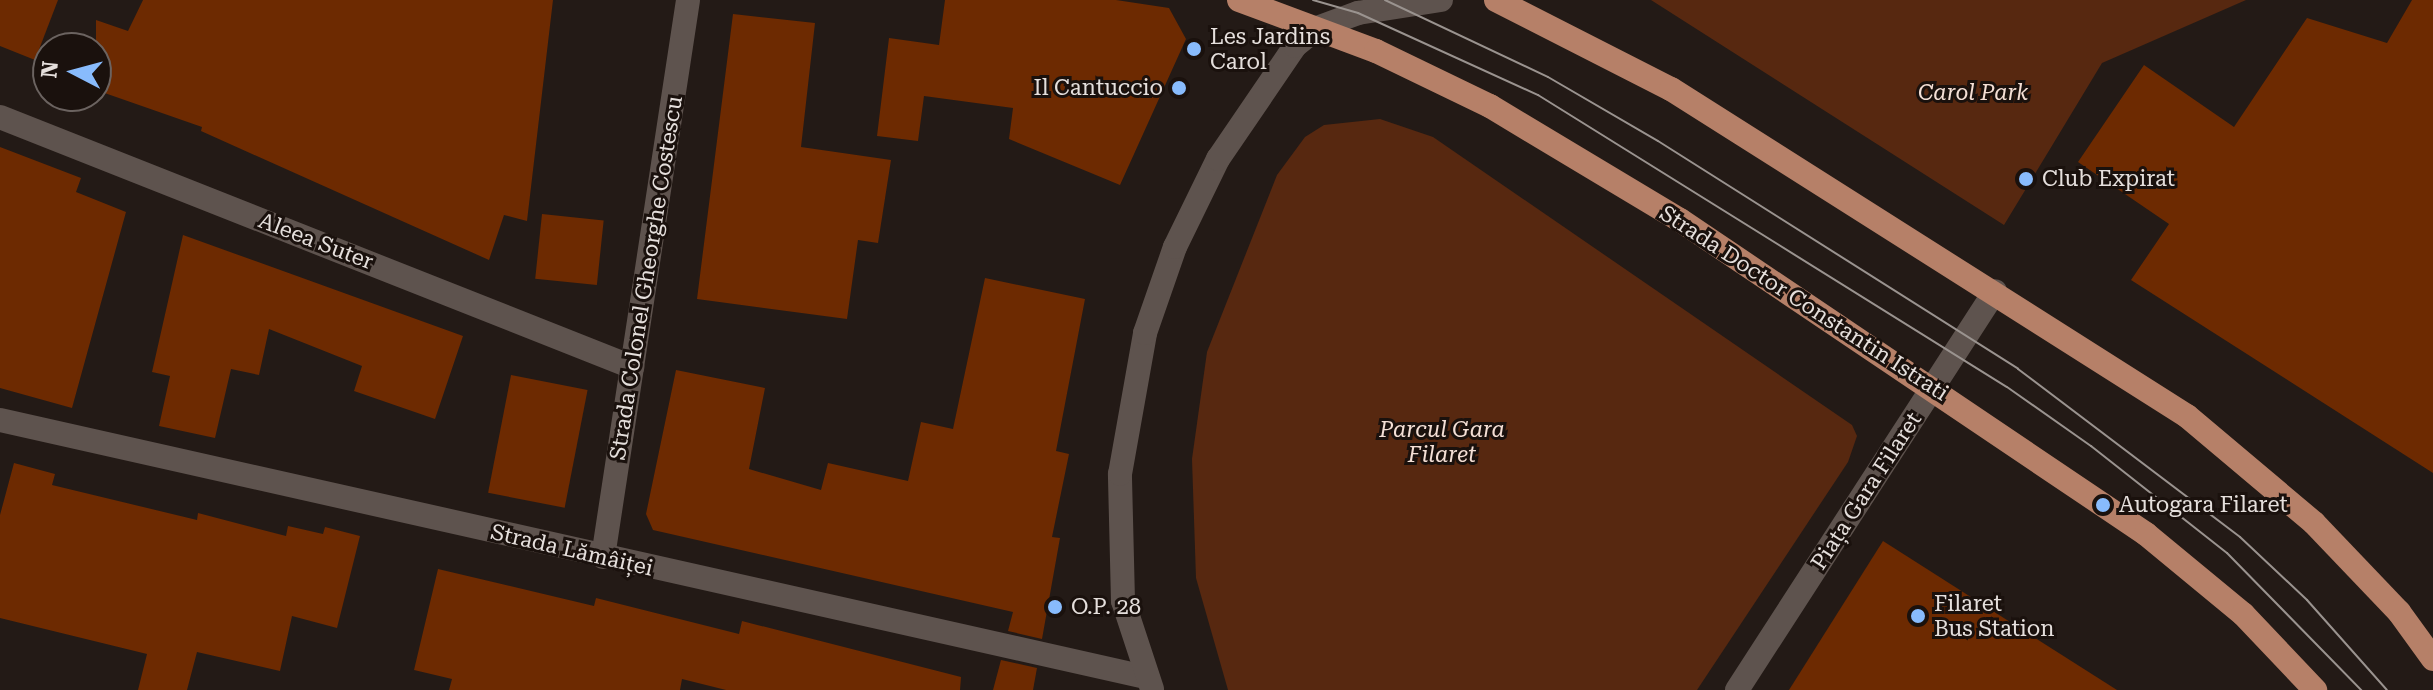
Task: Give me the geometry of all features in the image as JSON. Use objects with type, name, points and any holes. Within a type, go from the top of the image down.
[{"type":"main road","name":"Strada Doctor Constantin Istrati","points":[[1239,0],[1411,67],[1556,143],[1934,388],[2182,563],[2243,614],[2315,690]]},
{"type":"main road","points":[[1496,0],[1671,89],[1995,291],[2187,416],[2270,481],[2362,570],[2433,659]]},
{"type":"street","name":"Strada Colonel Gheorghe Costescu","points":[[603,557],[688,0]]},
{"type":"street","points":[[1149,684],[1123,601],[1118,541],[1120,474],[1145,333],[1175,247],[1218,159],[1271,74],[1317,28],[1358,13],[1441,0]]},
{"type":"street","name":"Aleea Suter","points":[[0,117],[632,367]]},
{"type":"street","name":"Piața Gara Filaret","points":[[1737,690],[1995,291]]},
{"type":"street","name":"Strada Lămâiței","points":[[0,420],[1149,684]]},
{"type":"green space","name":"Carol Park","points":[[1651,0],[2246,0],[2102,63],[2004,225]]},
{"type":"green space","name":"Parcul Gara Filaret","points":[[1380,119],[1433,137],[1852,425],[1857,436],[1848,462],[1697,690],[1228,690],[1196,578],[1192,459],[1207,352],[1277,175],[1305,137],[1324,125]]},
{"type":"building","points":[[0,0],[58,0],[46,32],[32,32],[32,59],[0,46]]},
{"type":"building","points":[[143,0],[553,0],[527,221],[504,215],[489,260],[201,131],[202,127],[112,96],[112,32],[96,32],[96,20],[128,31]]},
{"type":"building","points":[[945,0],[1116,0],[1169,8],[1186,39],[1120,185],[1009,139],[1013,108],[924,96],[918,141],[877,136],[889,38],[939,45]]},
{"type":"building","points":[[2412,0],[2433,0],[2433,473],[2131,280],[2169,224],[2078,162],[2144,65],[2234,127],[2307,18],[2387,43]]},
{"type":"building","points":[[733,14],[815,23],[801,147],[891,160],[878,243],[858,240],[847,319],[697,299]]},
{"type":"building","points":[[0,147],[81,178],[76,192],[126,212],[72,408],[0,388]]},
{"type":"building","points":[[542,214],[604,220],[597,285],[535,279]]},
{"type":"building","points":[[183,235],[463,336],[435,419],[354,391],[362,366],[269,329],[259,375],[231,369],[215,438],[159,426],[170,376],[152,372]]},
{"type":"building","points":[[985,278],[1085,299],[1056,451],[1069,454],[1052,537],[1060,538],[1042,639],[1008,631],[1013,612],[653,530],[646,514],[676,370],[765,388],[749,469],[821,490],[828,463],[908,481],[921,422],[953,429]]},
{"type":"building","points":[[511,375],[588,390],[565,508],[488,493]]},
{"type":"building","points":[[14,463],[55,474],[52,485],[197,520],[198,513],[286,536],[288,526],[323,534],[325,527],[360,536],[337,628],[292,616],[280,671],[197,652],[187,690],[138,690],[147,654],[0,618],[0,515]]},
{"type":"building","name":"Filaret Bus Station","points":[[1883,541],[2117,690],[1789,690]]},
{"type":"building","points":[[438,569],[594,606],[596,598],[739,634],[742,621],[961,677],[960,690],[726,690],[682,679],[680,690],[449,690],[452,679],[414,670]]},
{"type":"building","points":[[1001,660],[1037,668],[1033,690],[993,690]]},
{"type":"tram line","points":[[1313,0],[1358,13],[1538,95],[2007,387],[2091,446],[2227,553],[2361,690]]},
{"type":"tram line","points":[[1385,0],[1548,77],[1658,141],[2018,369],[2240,537],[2307,600],[2387,690]]},
{"type":"place","name":"Les Jardins Carol","points":[[1194,49]]},
{"type":"place","name":"Il Cantuccio","points":[[1179,88]]},
{"type":"place","name":"Club Expirat","points":[[2026,179]]},
{"type":"place","name":"Autogara Filaret","points":[[2103,505]]},
{"type":"place","name":"O.P. 28","points":[[1055,607]]},
{"type":"place","name":"Filaret Bus Station","points":[[1918,616]]}]
